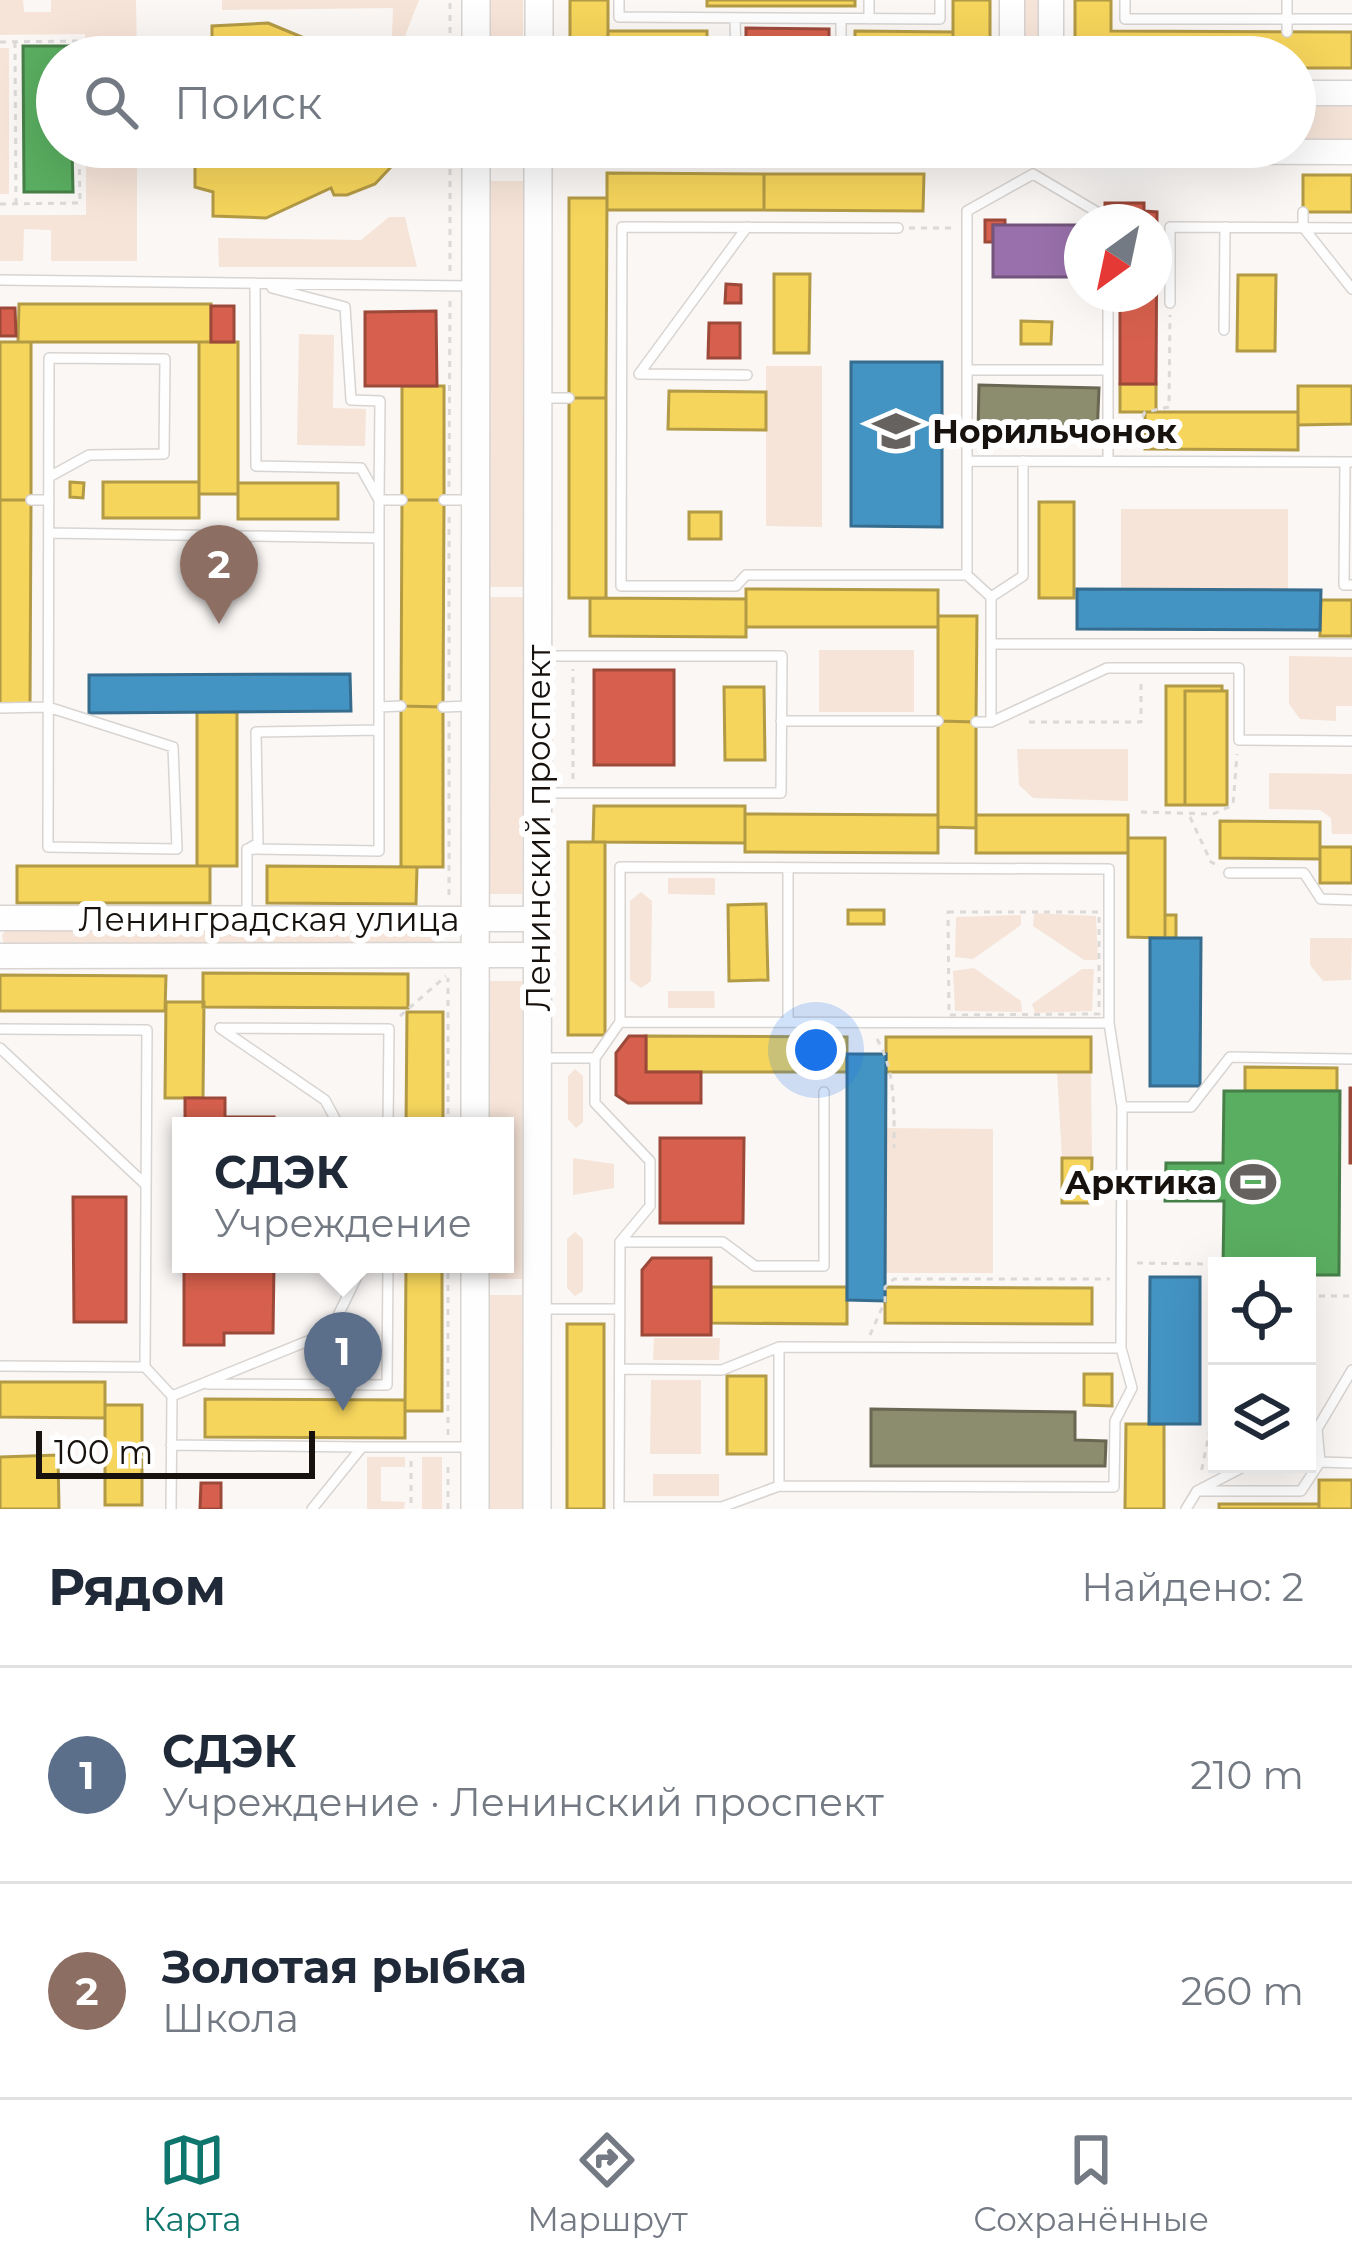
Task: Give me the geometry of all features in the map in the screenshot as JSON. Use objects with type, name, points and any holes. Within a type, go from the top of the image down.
[{"type":"main road","points":[[476,0],[476,36]]},
{"type":"main road","points":[[538,0],[538,36]]},
{"type":"main road","name":"Ленинский проспект","points":[[466,168],[456,500],[456,707],[475,919],[475,1117]]},
{"type":"main road","name":"Ленинский проспект","points":[[537,1509],[538,168]]},
{"type":"main road","points":[[474,1273],[461,1447],[475,1509]]},
{"type":"street","points":[[1012,0],[1012,36]]},
{"type":"street","points":[[1051,0],[1051,36]]},
{"type":"street","points":[[1316,93],[1352,93]]},
{"type":"street","points":[[1316,160],[1352,152]]},
{"type":"street","name":"Ленинградская улица","points":[[0,918],[538,919]]},
{"type":"street","name":"Ленинградская улица","points":[[0,956],[537,955]]},
{"type":"lane","points":[[619,0],[619,17],[842,19],[940,19],[940,0]]},
{"type":"lane","points":[[692,0],[692,18]]},
{"type":"lane","points":[[869,0],[869,19]]},
{"type":"lane","points":[[1125,0],[1125,19],[1352,20]]},
{"type":"lane","points":[[1287,0],[1287,32]]},
{"type":"lane","points":[[735,18],[735,36]]},
{"type":"lane","points":[[842,19],[842,36]]},
{"type":"lane","points":[[967,575],[968,211],[1016,168]]},
{"type":"lane","points":[[1048,168],[1088,204]]},
{"type":"lane","points":[[764,210],[764,227]]},
{"type":"lane","points":[[1303,212],[1303,227],[1352,290]]},
{"type":"lane","points":[[898,228],[622,227],[621,586],[736,586],[746,575],[967,575],[991,597],[991,722]]},
{"type":"lane","points":[[639,374],[747,227]]},
{"type":"lane","points":[[1172,227],[1352,228]]},
{"type":"lane","points":[[1224,330],[1225,227]]},
{"type":"lane","points":[[0,280],[463,286]]},
{"type":"lane","points":[[255,283],[256,466],[361,468],[379,500]]},
{"type":"lane","points":[[248,850],[379,851],[380,400],[351,400],[345,307],[255,283]]},
{"type":"lane","points":[[1108,312],[1114,461]]},
{"type":"lane","points":[[0,708],[48,707],[173,747],[177,849],[48,847],[48,707],[49,532],[49,477],[49,358],[165,359],[164,454],[89,455],[49,477]]},
{"type":"lane","points":[[967,370],[1108,370]]},
{"type":"lane","points":[[622,374],[747,374]]},
{"type":"lane","points":[[538,398],[569,398]]},
{"type":"lane","points":[[606,398],[622,398]]},
{"type":"lane","points":[[967,460],[1345,462],[1344,585],[1352,585]]},
{"type":"lane","points":[[991,597],[1023,576],[1023,461]]},
{"type":"lane","points":[[31,500],[49,500]]},
{"type":"lane","points":[[379,500],[402,500]]},
{"type":"lane","points":[[49,532],[380,538]]},
{"type":"lane","points":[[991,644],[1352,644]]},
{"type":"lane","points":[[538,656],[782,656],[782,793],[538,793]]},
{"type":"lane","points":[[976,722],[991,722],[1107,668],[1239,668],[1239,740],[1352,741]]},
{"type":"lane","points":[[379,706],[401,706]]},
{"type":"lane","points":[[782,721],[938,722]]},
{"type":"lane","points":[[248,850],[258,843],[256,732],[379,730]]},
{"type":"lane","points":[[247,919],[248,850]]},
{"type":"lane","points":[[620,867],[788,868],[1109,868],[1109,1023],[1122,1107],[1121,1348],[1132,1388],[1115,1420],[1114,1486],[779,1486],[722,1507],[619,1507],[620,1242],[650,1206],[650,1161],[595,1103],[595,1058],[620,1022],[620,867]]},
{"type":"lane","points":[[788,868],[788,1022]]},
{"type":"lane","points":[[1229,873],[1304,873],[1321,899],[1352,899]]},
{"type":"lane","points":[[620,1022],[1109,1023]]},
{"type":"lane","points":[[334,1117],[325,1100],[220,1028],[389,1029],[388,1117]]},
{"type":"lane","points":[[0,1029],[147,1030],[145,1367],[172,1396],[171,1509]]},
{"type":"lane","points":[[0,1048],[146,1185]]},
{"type":"lane","points":[[1122,1107],[1191,1107],[1231,1057],[1352,1059]]},
{"type":"lane","points":[[537,1058],[595,1058]]},
{"type":"lane","points":[[620,1242],[723,1242],[755,1266],[824,1266],[824,1092]]},
{"type":"lane","points":[[172,1396],[329,1332],[358,1273]]},
{"type":"lane","points":[[208,1384],[388,1385],[388,1273]]},
{"type":"lane","points":[[537,1309],[620,1309]]},
{"type":"lane","points":[[620,1369],[722,1370],[779,1347],[1121,1348]]},
{"type":"lane","points":[[779,1347],[779,1486]]},
{"type":"lane","points":[[0,1366],[145,1367]]},
{"type":"lane","points":[[1316,1426],[1352,1370]]},
{"type":"lane","points":[[171,1445],[461,1447]]},
{"type":"lane","points":[[1197,1491],[1301,1491],[1320,1462],[1316,1447]]},
{"type":"lane","points":[[311,1509],[362,1448]]},
{"type":"lane","points":[[1320,1462],[1352,1462]]},
{"type":"lane","points":[[1186,1509],[1197,1491],[1232,1473]]},
{"type":"path","points":[[450,0],[450,36]]},
{"type":"path","points":[[0,42],[36,42]]},
{"type":"path","points":[[15,42],[16,204]]},
{"type":"path","points":[[0,204],[80,203],[79,168]]},
{"type":"path","points":[[448,907],[466,168]]},
{"type":"path","points":[[898,228],[968,228]]},
{"type":"path","points":[[1114,461],[1145,412],[1169,407],[1170,312]]},
{"type":"path","points":[[573,656],[573,793]]},
{"type":"path","points":[[991,722],[1142,722],[1142,668]]},
{"type":"path","points":[[1141,812],[1214,814],[1233,805],[1239,740]]},
{"type":"path","points":[[1189,815],[1211,862],[1229,873]]},
{"type":"path","points":[[948,912],[1099,912],[1099,1014],[949,1015],[948,912]]},
{"type":"path","points":[[448,974],[448,1117]]},
{"type":"path","points":[[866,1022],[886,1054],[886,1072],[894,1082],[893,1148]]},
{"type":"path","points":[[1122,1263],[1208,1264]]},
{"type":"path","points":[[448,1509],[461,1447],[449,1273]]},
{"type":"path","points":[[864,1347],[885,1300],[885,1287],[893,1279],[1122,1279]]},
{"type":"path","points":[[1316,1296],[1352,1296]]},
{"type":"path","points":[[1197,1491],[1208,1436]]},
{"type":"path","points":[[411,1447],[411,1509]]},
{"type":"shaded area","points":[[0,0],[23,0],[24,12],[51,12],[51,0],[136,0],[137,36],[0,35]]},
{"type":"shaded area","points":[[222,0],[419,0],[405,36],[392,36],[393,8],[222,10]]},
{"type":"shaded area","points":[[490,0],[523,0],[523,36],[490,36]]},
{"type":"shaded area","points":[[1021,0],[1043,0],[1043,36],[1021,36]]},
{"type":"shaded area","points":[[0,48],[9,48],[9,194],[0,194]]},
{"type":"shaded area","points":[[1316,100],[1352,100],[1352,144],[1316,144]]},
{"type":"shaded area","points":[[86,168],[137,168],[137,261],[51,261],[51,230],[24,229],[23,261],[0,261],[0,215],[86,215]]},
{"type":"shaded area","points":[[490,181],[523,181],[523,587],[490,587]]},
{"type":"shaded area","points":[[389,217],[405,217],[417,267],[219,267],[218,238],[361,240]]},
{"type":"shaded area","points":[[299,334],[334,335],[333,408],[366,409],[365,446],[297,445]]},
{"type":"shaded area","points":[[766,366],[822,366],[822,527],[766,526]]},
{"type":"shaded area","points":[[1121,509],[1288,509],[1288,590],[1121,590]]},
{"type":"shaded area","points":[[490,597],[523,597],[522,894],[490,894]]},
{"type":"shaded area","points":[[819,650],[914,650],[914,712],[819,712]]},
{"type":"shaded area","points":[[1289,656],[1352,657],[1352,706],[1336,706],[1336,721],[1300,719],[1289,704]]},
{"type":"shaded area","points":[[1017,749],[1128,749],[1128,801],[1033,798],[1019,785]]},
{"type":"shaded area","points":[[1269,773],[1352,774],[1352,834],[1332,834],[1331,818],[1320,810],[1269,809]]},
{"type":"shaded area","points":[[668,878],[715,878],[715,895],[668,894]]},
{"type":"shaded area","points":[[641,892],[652,901],[651,981],[641,988],[630,980],[630,901]]},
{"type":"shaded area","points":[[1034,913],[1096,916],[1098,960],[1084,960],[1033,926]]},
{"type":"shaded area","points":[[1021,915],[1021,925],[973,959],[955,957],[956,917]]},
{"type":"shaded area","points":[[7,929],[437,929],[443,939],[439,946],[4,945],[2,935]]},
{"type":"shaded area","points":[[1310,938],[1352,938],[1351,980],[1323,981],[1310,965]]},
{"type":"shaded area","points":[[974,968],[1021,1001],[1022,1012],[955,1011],[953,971]]},
{"type":"shaded area","points":[[1082,969],[1094,969],[1092,1011],[1035,1013],[1032,1004]]},
{"type":"shaded area","points":[[490,981],[522,981],[522,1279],[489,1279],[489,1273],[514,1273],[514,1117],[489,1117]]},
{"type":"shaded area","points":[[668,991],[714,991],[715,1008],[668,1008]]},
{"type":"shaded area","points":[[575,1069],[583,1076],[583,1122],[576,1128],[568,1119],[568,1076]]},
{"type":"shaded area","points":[[1057,1072],[1091,1072],[1092,1158],[1062,1158]]},
{"type":"shaded area","points":[[885,1128],[993,1129],[993,1273],[885,1273]]},
{"type":"shaded area","points":[[573,1158],[614,1164],[614,1188],[573,1195]]},
{"type":"shaded area","points":[[575,1232],[583,1239],[583,1291],[575,1296],[567,1288],[567,1239]]},
{"type":"shaded area","points":[[489,1295],[522,1295],[522,1509],[489,1509]]},
{"type":"shaded area","points":[[654,1338],[720,1338],[719,1360],[653,1360]]},
{"type":"shaded area","points":[[651,1380],[701,1380],[701,1454],[650,1454]]},
{"type":"shaded area","points":[[367,1457],[405,1457],[405,1467],[381,1467],[381,1501],[405,1502],[404,1509],[367,1509]]},
{"type":"shaded area","points":[[422,1457],[442,1457],[442,1509],[422,1509]]},
{"type":"shaded area","points":[[653,1474],[719,1474],[719,1496],[653,1496]]},
{"type":"building: Жильё","points":[[570,0],[608,0],[608,36],[570,36]]},
{"type":"building: Жильё","points":[[707,0],[855,0],[855,6],[707,6]]},
{"type":"building: Жильё","points":[[953,0],[990,0],[990,36],[953,36]]},
{"type":"building: Жильё","points":[[1075,0],[1111,0],[1111,31],[1352,32],[1352,68],[1316,68],[1316,36],[1075,36]]},
{"type":"building: Жильё","points":[[268,23],[299,36],[212,36],[212,26]]},
{"type":"building: Жильё","points":[[608,31],[707,31],[707,36],[608,36]]},
{"type":"building: Жильё","points":[[855,31],[953,32],[953,36],[855,36]]},
{"type":"building: Жильё","points":[[195,168],[390,168],[375,184],[347,195],[334,195],[331,188],[266,218],[213,216],[213,192],[195,187]]},
{"type":"building: Жильё","points":[[607,173],[764,174],[764,210],[607,210]]},
{"type":"building: Жильё","points":[[764,174],[924,174],[923,211],[764,210]]},
{"type":"building: Жильё","points":[[1303,175],[1352,175],[1352,212],[1303,212]]},
{"type":"building: Жильё","points":[[569,198],[607,198],[606,398],[569,398]]},
{"type":"building: Жильё","points":[[774,274],[810,274],[809,353],[774,353]]},
{"type":"building: Жильё","points":[[1238,275],[1276,275],[1275,351],[1237,351]]},
{"type":"building: Жильё","points":[[19,304],[211,304],[211,342],[18,342]]},
{"type":"building: Жильё","points":[[1021,321],[1052,322],[1051,344],[1021,344]]},
{"type":"building: Жильё","points":[[0,342],[31,342],[31,500],[0,500]]},
{"type":"building: Жильё","points":[[199,342],[238,342],[238,494],[199,494]]},
{"type":"building: Жильё","points":[[1120,384],[1156,384],[1156,412],[1120,412]]},
{"type":"building: Жильё","points":[[402,386],[444,386],[444,500],[402,500]]},
{"type":"building: Жильё","points":[[1298,386],[1352,386],[1352,424],[1298,425]]},
{"type":"building: Жильё","points":[[669,391],[766,392],[766,430],[668,429]]},
{"type":"building: Жильё","points":[[569,398],[606,398],[606,598],[569,598]]},
{"type":"building: Жильё","points":[[1145,412],[1298,412],[1298,450],[1145,449]]},
{"type":"building: Жильё","points":[[70,482],[84,483],[83,498],[70,497]]},
{"type":"building: Жильё","points":[[103,482],[199,482],[199,518],[103,518]]},
{"type":"building: Жильё","points":[[238,483],[338,483],[338,519],[238,519]]},
{"type":"building: Жильё","points":[[0,500],[31,500],[30,705],[0,705]]},
{"type":"building: Жильё","points":[[402,500],[444,500],[443,707],[401,706]]},
{"type":"building: Жильё","points":[[1039,502],[1074,502],[1074,598],[1039,598]]},
{"type":"building: Жильё","points":[[689,512],[721,512],[721,539],[689,539]]},
{"type":"building: Жильё","points":[[746,589],[938,590],[938,627],[746,627]]},
{"type":"building: Жильё","points":[[590,598],[746,599],[746,637],[590,636]]},
{"type":"building: Жильё","points":[[1321,600],[1352,600],[1352,636],[1320,636]]},
{"type":"building: Жильё","points":[[938,616],[977,616],[976,722],[938,721]]},
{"type":"building: Жильё","points":[[1166,686],[1222,686],[1222,691],[1185,691],[1185,805],[1166,805]]},
{"type":"building: Жильё","points":[[724,687],[764,687],[765,760],[725,760]]},
{"type":"building: Жильё","points":[[1185,691],[1227,691],[1227,805],[1185,805]]},
{"type":"building: Жильё","points":[[401,706],[443,707],[443,867],[401,867]]},
{"type":"building: Жильё","points":[[197,712],[237,712],[237,866],[197,866]]},
{"type":"building: Жильё","points":[[938,721],[976,722],[976,828],[938,827]]},
{"type":"building: Жильё","points":[[594,806],[745,806],[745,843],[593,842]]},
{"type":"building: Жильё","points":[[745,814],[938,815],[938,853],[745,852]]},
{"type":"building: Жильё","points":[[976,815],[1128,815],[1128,853],[976,853]]},
{"type":"building: Жильё","points":[[1220,821],[1320,822],[1320,859],[1220,858]]},
{"type":"building: Жильё","points":[[1128,838],[1165,838],[1165,938],[1128,937]]},
{"type":"building: Жильё","points":[[568,842],[605,842],[605,1035],[568,1035]]},
{"type":"building: Жильё","points":[[1320,847],[1352,847],[1352,883],[1320,883]]},
{"type":"building: Жильё","points":[[17,866],[210,866],[210,903],[17,903]]},
{"type":"building: Жильё","points":[[267,866],[417,867],[416,904],[267,903]]},
{"type":"building: Жильё","points":[[766,904],[768,980],[729,981],[728,905]]},
{"type":"building: Жильё","points":[[848,910],[884,910],[884,924],[848,924]]},
{"type":"building: Жильё","points":[[1165,915],[1176,915],[1176,938],[1165,938]]},
{"type":"building: Жильё","points":[[203,973],[408,974],[408,1008],[203,1007]]},
{"type":"building: Жильё","points":[[0,975],[166,976],[165,1011],[0,1011]]},
{"type":"building: Жильё","points":[[166,1002],[204,1002],[203,1098],[165,1098]]},
{"type":"building: Жильё","points":[[407,1012],[443,1012],[443,1117],[406,1117]]},
{"type":"building: Жильё","points":[[646,1036],[847,1037],[847,1072],[646,1072]]},
{"type":"building: Жильё","points":[[886,1037],[1091,1037],[1091,1072],[886,1072]]},
{"type":"building: Жильё","points":[[1245,1067],[1337,1068],[1337,1091],[1245,1091]]},
{"type":"building: Жильё","points":[[1062,1158],[1092,1158],[1091,1203],[1062,1203]]},
{"type":"building: Жильё","points":[[406,1273],[442,1273],[442,1411],[405,1411]]},
{"type":"building: Жильё","points":[[711,1287],[847,1287],[847,1324],[711,1323]]},
{"type":"building: Жильё","points":[[885,1287],[1092,1288],[1092,1324],[885,1323]]},
{"type":"building: Жильё","points":[[567,1324],[604,1324],[604,1509],[567,1509]]},
{"type":"building: Жильё","points":[[1084,1374],[1112,1374],[1112,1406],[1084,1405]]},
{"type":"building: Жильё","points":[[727,1376],[766,1376],[766,1454],[727,1454]]},
{"type":"building: Жильё","points":[[0,1382],[105,1382],[105,1418],[0,1417]]},
{"type":"building: Жильё","points":[[205,1399],[405,1400],[405,1438],[205,1437]]},
{"type":"building: Жильё","points":[[105,1405],[142,1405],[142,1505],[105,1505]]},
{"type":"building: Жильё","points":[[1126,1424],[1164,1424],[1164,1509],[1125,1509]]},
{"type":"building: Жильё","points":[[58,1455],[59,1509],[0,1509],[0,1457]]},
{"type":"building: Жильё","points":[[1319,1480],[1352,1480],[1352,1509],[1319,1509]]},
{"type":"building: Жильё","points":[[1219,1504],[1319,1504],[1319,1509],[1219,1509]]},
{"type":"building: Торговля","points":[[746,28],[829,29],[829,36],[746,36]]},
{"type":"building: Торговля","points":[[985,220],[1005,220],[1005,225],[993,225],[993,242],[985,242]]},
{"type":"building: Торговля","points":[[726,284],[741,285],[741,303],[725,303]]},
{"type":"building: Торговля","points":[[211,306],[234,306],[234,342],[211,342]]},
{"type":"building: Торговля","points":[[0,308],[15,308],[16,336],[0,336]]},
{"type":"building: Торговля","points":[[436,311],[437,386],[365,386],[365,312]]},
{"type":"building: Торговля","points":[[1120,312],[1156,312],[1156,384],[1120,384]]},
{"type":"building: Торговля","points":[[709,323],[740,323],[740,358],[708,358]]},
{"type":"building: Торговля","points":[[594,670],[674,670],[674,765],[594,765]]},
{"type":"building: Торговля","points":[[629,1036],[646,1036],[646,1072],[701,1072],[701,1103],[628,1103],[616,1095],[616,1053]]},
{"type":"building: Торговля","points":[[1352,1088],[1352,1163],[1350,1163]]},
{"type":"building: Торговля","points":[[185,1098],[225,1098],[225,1117],[185,1117]]},
{"type":"building: Торговля","points":[[660,1138],[744,1138],[743,1223],[660,1223]]},
{"type":"building: Торговля","points":[[73,1197],[126,1197],[126,1322],[74,1322]]},
{"type":"building: Торговля","points":[[652,1258],[711,1258],[711,1335],[642,1335],[642,1270]]},
{"type":"building: Торговля","points":[[184,1273],[274,1273],[273,1333],[224,1333],[224,1345],[184,1345]]},
{"type":"building: Торговля","points":[[201,1483],[221,1483],[221,1509],[200,1509]]},
{"type":"building: Офисы","points":[[993,225],[1064,225],[1064,277],[993,277]]},
{"type":"building: Школы","name":"Норильчонок","points":[[851,362],[942,362],[942,527],[851,526]]},
{"type":"building: Школы","points":[[1077,589],[1321,590],[1320,630],[1077,629]]},
{"type":"building: Школы","points":[[350,674],[351,711],[89,713],[89,675]]},
{"type":"building: Школы","points":[[1150,938],[1201,938],[1200,1086],[1150,1086]]},
{"type":"building: Школы","points":[[847,1054],[886,1054],[885,1301],[847,1300]]},
{"type":"building: Школы","points":[[1150,1277],[1200,1277],[1200,1424],[1149,1424]]},
{"type":"building: Учреждения","points":[[23,46],[36,46],[36,168],[72,168],[73,192],[24,192]]},
{"type":"building: Учреждения","name":"Арктика","points":[[1224,1091],[1340,1091],[1339,1275],[1316,1275],[1316,1257],[1223,1257],[1224,1201],[1165,1201],[1166,1163],[1223,1163]]},
{"type":"building: Промзона","points":[[979,385],[1099,388],[1097,437],[978,433]]},
{"type":"building: Промзона","points":[[871,1409],[1075,1412],[1075,1440],[1106,1441],[1105,1466],[871,1466]]},
{"type":"place","name":"Норильчонок","points":[[896,431]]},
{"type":"place","name":"Золотая рыбка","points":[[219,624]]},
{"type":"place","name":"Арктика","points":[[1253,1182]]},
{"type":"place","name":"СДЭК","points":[[343,1411]]}]
